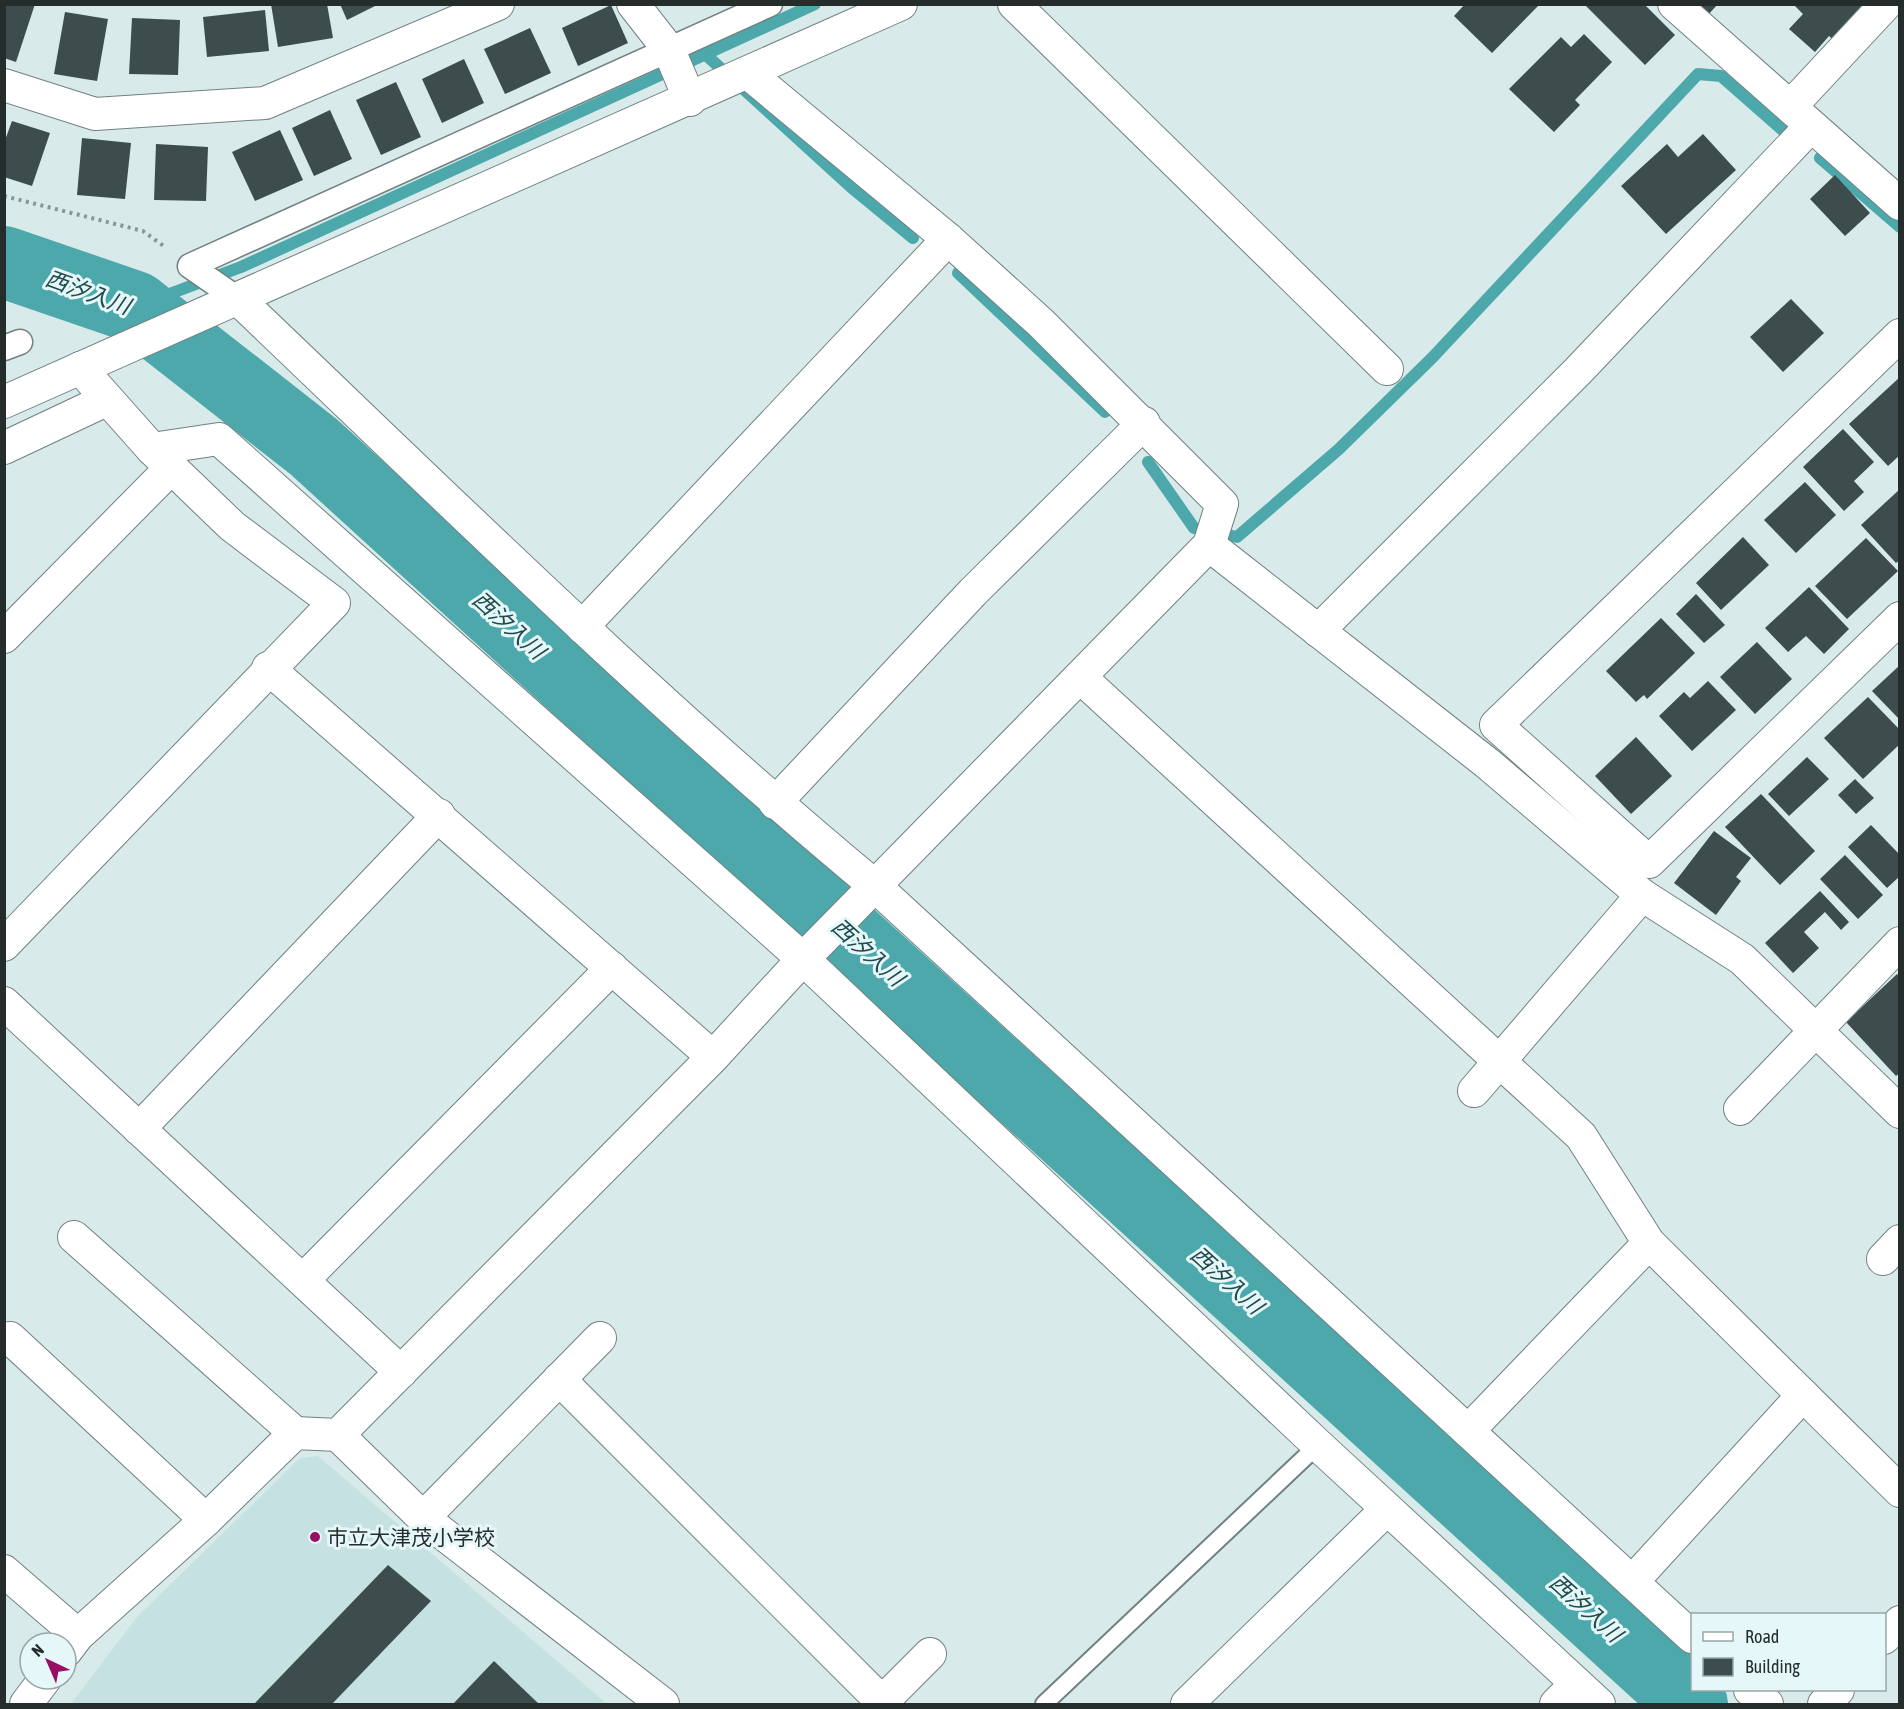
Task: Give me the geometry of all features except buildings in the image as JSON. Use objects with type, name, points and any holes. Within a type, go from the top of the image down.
[{"type":"street","points":[[4,85],[95,114],[265,103],[498,4]]},
{"type":"street","points":[[633,4],[669,50],[690,100]]},
{"type":"street","points":[[189,266],[770,4]]},
{"type":"street","points":[[4,402],[690,100],[901,4]]},
{"type":"street","points":[[1014,4],[1387,369]]},
{"type":"street","points":[[1674,4],[1899,204]]},
{"type":"street","points":[[1318,631],[1578,371],[1800,116],[1886,4]]},
{"type":"street","points":[[338,1435],[713,1057],[803,959],[1209,545],[1222,504],[1144,423],[1041,323],[948,239],[748,73]]},
{"type":"street","points":[[582,627],[948,239]]},
{"type":"street","points":[[189,266],[239,300],[582,627],[775,803],[875,886],[1691,1636]]},
{"type":"street","points":[[1899,335],[1496,725],[1648,862],[1899,618]]},
{"type":"street","points":[[4,945],[268,668],[334,603],[232,526],[161,459],[106,400],[80,368]]},
{"type":"street","points":[[4,448],[106,400]]},
{"type":"street","points":[[775,803],[973,592],[1144,423]]},
{"type":"street","points":[[4,637],[161,459],[219,439],[803,959],[1387,1509],[1577,1698]]},
{"type":"street","points":[[1209,545],[1487,763],[1642,895],[1743,959],[1899,1112]]},
{"type":"street","points":[[268,668],[439,815],[713,1057]]},
{"type":"street","points":[[1080,677],[1581,1136],[1649,1243],[1899,1491]]},
{"type":"street","points":[[139,1129],[439,815]]},
{"type":"street","points":[[1474,1091],[1642,895]]},
{"type":"street","points":[[1740,1109],[1899,943]]},
{"type":"street","points":[[303,1280],[612,968]]},
{"type":"street","points":[[4,1004],[400,1372]]},
{"type":"street","points":[[74,1238],[295,1432],[338,1435],[423,1518],[663,1704]]},
{"type":"street","points":[[1468,1431],[1649,1243]]},
{"type":"street","points":[[10,1338],[207,1520]]},
{"type":"street","points":[[423,1518],[600,1338]]},
{"type":"street","points":[[559,1379],[881,1703],[930,1654]]},
{"type":"street","points":[[1632,1582],[1803,1395]]},
{"type":"street","points":[[78,1638],[207,1520],[295,1432]]},
{"type":"street","points":[[1187,1704],[1387,1509]]},
{"type":"street","points":[[4,1571],[61,1631]]},
{"type":"street","points":[[1886,1636],[1899,1622]]},
{"type":"street","points":[[26,1704],[36,1691]]},
{"type":"street","points":[[1752,1691],[1767,1704]]},
{"type":"street","points":[[1824,1704],[1836,1691]]},
{"type":"lane","points":[[1044,1704],[1318,1445]]},
{"type":"path","points":[[4,196],[143,231],[189,266]]},
{"type":"shaded area","name":"市立大津茂小学校","points":[[318,1456],[607,1704],[71,1704],[137,1617],[300,1458]]},
{"type":"waterway","points":[[135,307],[241,267],[815,4]]},
{"type":"waterway","points":[[705,54],[851,187],[913,238]]},
{"type":"waterway","points":[[1148,462],[1194,528],[1237,537],[1339,449],[1432,358],[1698,74],[1721,76],[1786,133]]},
{"type":"waterway","points":[[1820,158],[1900,227]]},
{"type":"waterway","name":"西汐入川","points":[[4,262],[135,307],[314,447],[1692,1704]]},
{"type":"waterway","points":[[958,273],[1105,412]]},
{"type":"place","name":"市立大津茂小学校","points":[[315,1537]]}]
